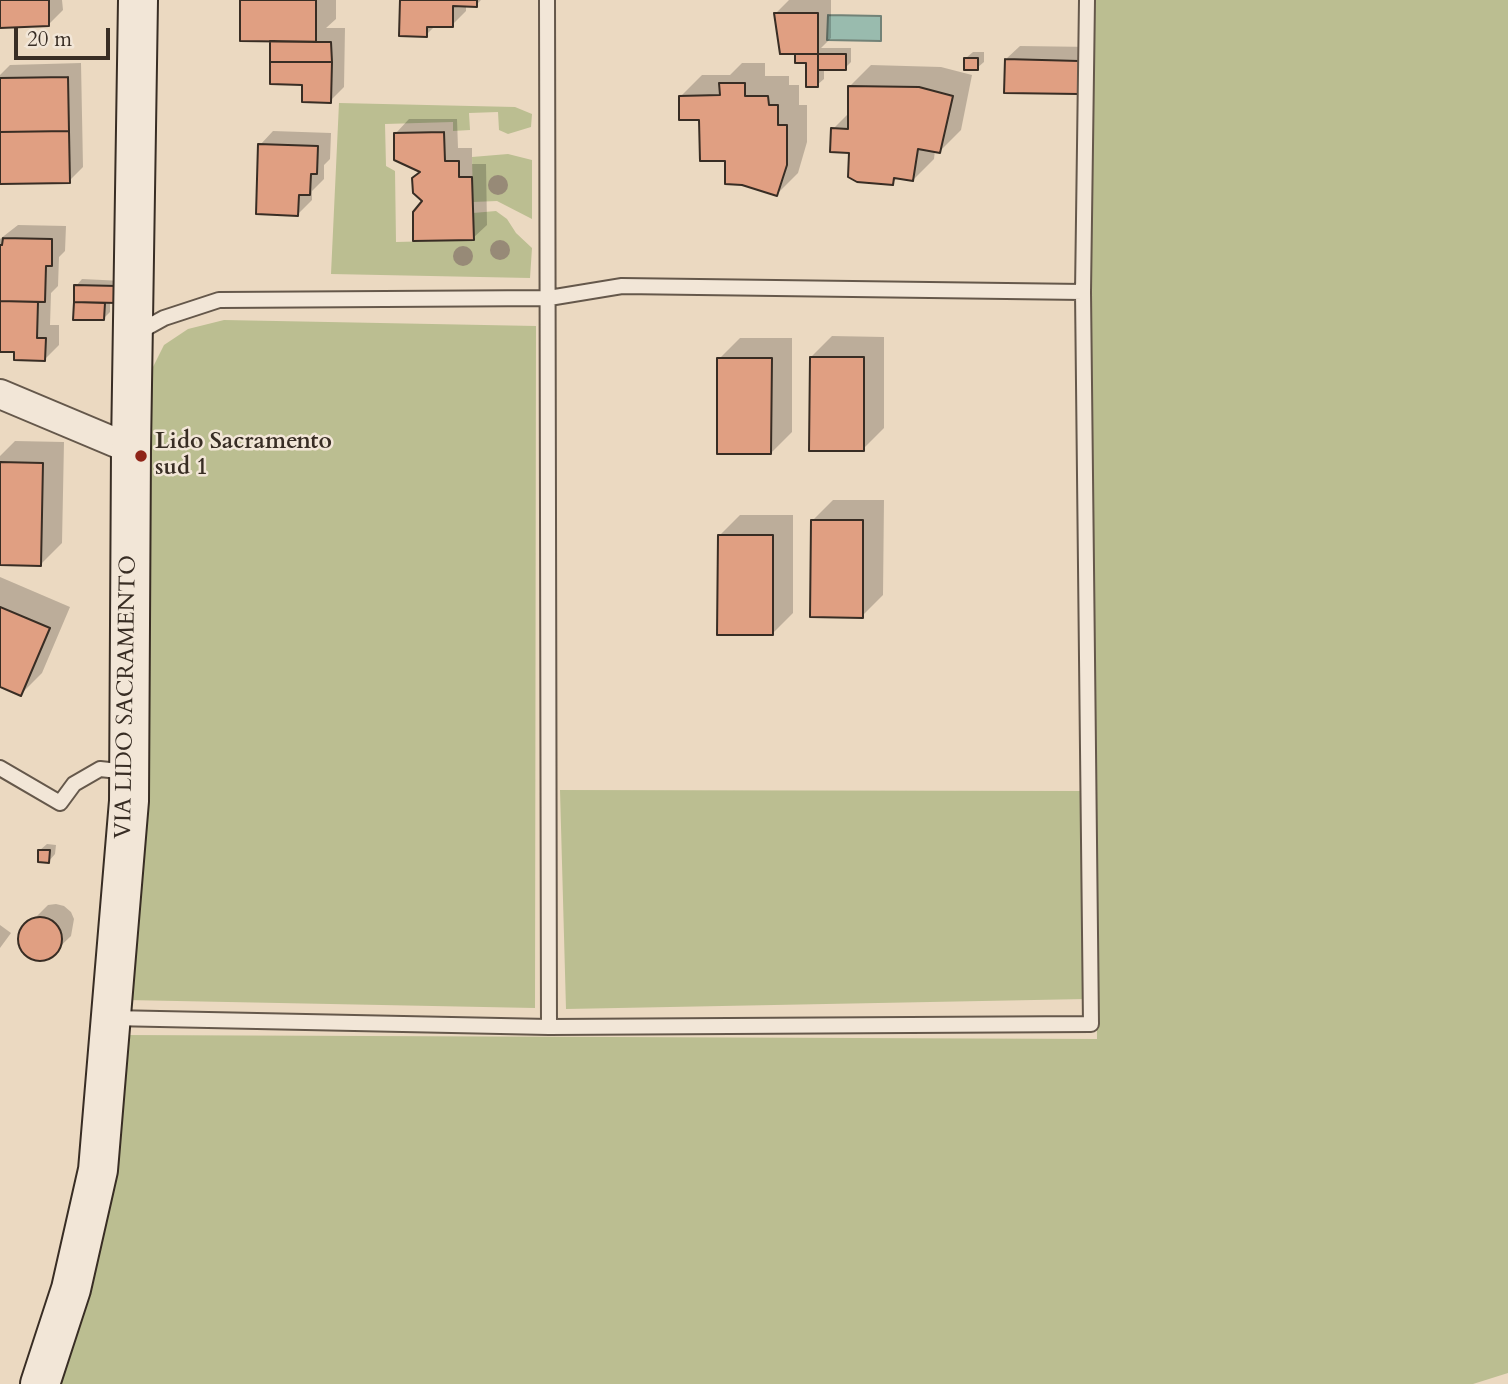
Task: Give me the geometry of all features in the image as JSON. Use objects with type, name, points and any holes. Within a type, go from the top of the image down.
[{"type":"street","name":"VIA LIDO SACRAMENTO","points":[[40,1384],[71,1289],[98,1170],[129,801],[138,0]]},
{"type":"street","points":[[0,394],[131,449]]},
{"type":"lane","points":[[547,0],[549,1027]]},
{"type":"lane","points":[[110,1018],[549,1027],[1091,1024],[1083,292],[1087,0]]},
{"type":"lane","points":[[134,335],[164,318],[219,300],[549,298],[622,286],[1083,292]]},
{"type":"lane","points":[[0,768],[60,803],[74,784],[100,769],[129,772]]},
{"type":"green space","points":[[1093,0],[1508,0],[1508,1373],[1473,1384],[55,1384],[124,1035],[1097,1039],[1091,325]]},
{"type":"green space","points":[[339,103],[515,107],[532,114],[531,127],[508,134],[499,130],[498,112],[469,113],[470,130],[453,131],[453,122],[385,124],[386,166],[395,171],[396,242],[473,240],[473,213],[496,211],[507,219],[516,233],[532,248],[530,278],[331,274]]},
{"type":"green space","points":[[508,154],[532,160],[532,219],[497,201],[473,202],[472,157]]},
{"type":"green space","points":[[224,320],[536,326],[535,1008],[126,1000],[148,817],[148,377],[164,345],[188,329]]},
{"type":"green space","points":[[560,790],[1080,791],[1086,999],[566,1009]]},
{"type":"shaded area","points":[[828,15],[881,16],[881,41],[827,40]]},
{"type":"building","points":[[0,0],[49,0],[49,26],[0,28]]},
{"type":"building","points":[[240,0],[316,0],[316,42],[240,41]]},
{"type":"building","points":[[400,0],[477,0],[477,7],[453,6],[453,27],[427,27],[427,37],[399,36]]},
{"type":"building","points":[[774,13],[818,13],[818,54],[780,54]]},
{"type":"building","points":[[270,41],[331,42],[332,62],[270,62]]},
{"type":"building","points":[[795,54],[818,54],[818,87],[806,87],[806,63],[795,63]]},
{"type":"building","points":[[818,54],[846,54],[846,70],[818,70]]},
{"type":"building","points":[[964,58],[978,58],[978,70],[964,70]]},
{"type":"building","points":[[1005,59],[1079,61],[1079,94],[1004,93]]},
{"type":"building","points":[[270,62],[332,62],[331,103],[302,102],[302,85],[270,84]]},
{"type":"building","points":[[68,77],[69,131],[0,132],[0,78]]},
{"type":"building","points":[[719,83],[745,83],[745,96],[768,96],[769,105],[778,105],[778,125],[787,125],[787,165],[777,196],[742,185],[725,184],[725,161],[700,161],[699,120],[679,120],[679,96],[720,95]]},
{"type":"building","points":[[848,86],[919,87],[953,96],[940,153],[918,149],[913,181],[894,178],[893,185],[857,182],[848,177],[849,153],[830,152],[831,128],[848,129]]},
{"type":"building","points":[[69,131],[70,183],[0,184],[0,132]]},
{"type":"building","points":[[444,132],[445,161],[459,161],[459,177],[472,177],[474,240],[413,241],[413,212],[422,201],[413,193],[412,178],[420,172],[394,160],[394,133]]},
{"type":"building","points":[[258,144],[318,146],[317,174],[311,174],[310,195],[299,195],[298,216],[256,214]]},
{"type":"building","points":[[3,238],[52,239],[52,266],[46,266],[45,302],[0,301],[0,245]]},
{"type":"building","points":[[74,285],[117,286],[117,303],[74,302]]},
{"type":"building","points":[[0,301],[38,302],[37,338],[46,338],[45,361],[14,360],[14,352],[0,352]]},
{"type":"building","points":[[74,302],[105,303],[104,320],[73,320]]},
{"type":"building","points":[[810,357],[864,357],[864,451],[809,451]]},
{"type":"building","points":[[717,358],[772,358],[771,454],[717,454]]},
{"type":"building","points":[[0,462],[43,463],[41,566],[0,565]]},
{"type":"building","points":[[811,520],[863,520],[863,618],[810,617]]},
{"type":"building","points":[[718,535],[773,535],[773,635],[717,635]]},
{"type":"building","points":[[0,607],[50,628],[21,696],[0,687]]},
{"type":"building","points":[[38,850],[50,850],[49,863],[38,862]]},
{"type":"building","points":[[40,917],[55,924],[62,939],[55,954],[40,961],[25,954],[18,939],[25,924]]},
{"type":"place","name":"Lido Sacramento sud 1","points":[[141,456]]}]
